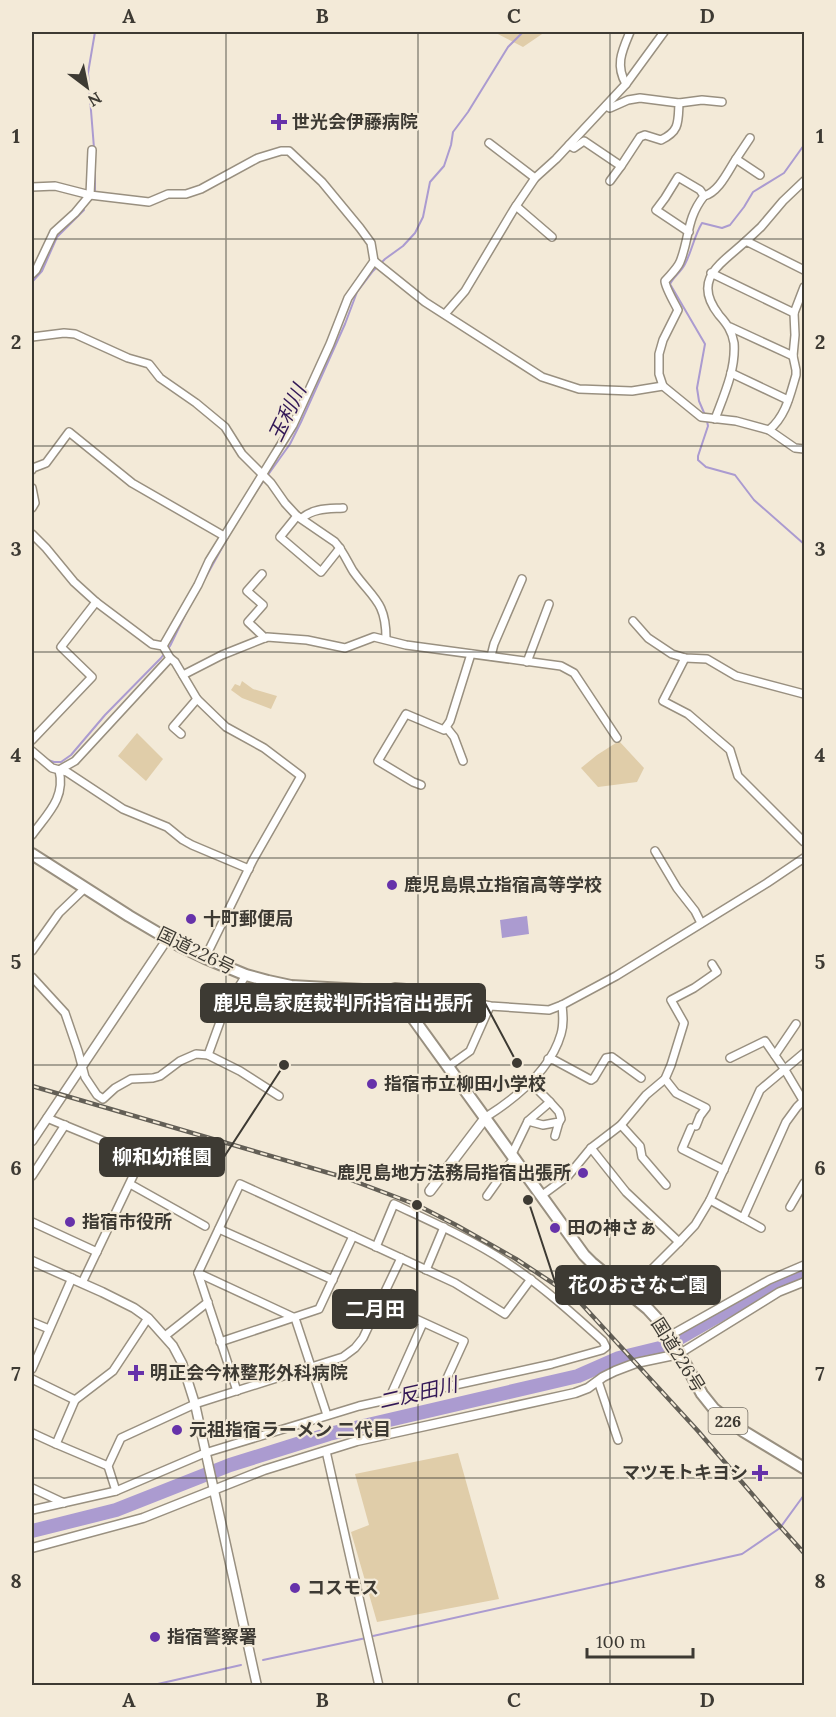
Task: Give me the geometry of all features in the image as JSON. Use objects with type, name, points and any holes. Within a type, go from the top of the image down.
[{"type":"highway","name":"国道226号","points":[[32,854],[84,889],[168,938],[205,958],[246,975],[291,986],[381,991],[397,1000],[449,1066],[584,1255],[648,1309],[674,1344],[702,1394],[714,1409],[733,1424],[804,1468]]},
{"type":"main road","points":[[430,1191],[486,1117]]},
{"type":"street","points":[[626,84],[621,76],[619,63],[630,32]]},
{"type":"street","points":[[445,314],[465,291],[535,178],[626,84],[663,32]]},
{"type":"street","points":[[606,106],[610,108],[628,100],[640,98],[679,103],[702,100],[722,102]]},
{"type":"street","points":[[610,181],[640,137],[645,135],[661,140],[670,136],[677,127],[679,103]]},
{"type":"street","points":[[750,138],[718,186],[710,194],[704,196],[696,206],[679,265],[665,281],[665,286],[672,295],[672,300],[678,310],[663,340],[659,354],[659,374],[663,386],[701,417],[736,421],[769,430],[795,448],[804,449]]},
{"type":"street","points":[[568,145],[574,148],[584,141],[621,166]]},
{"type":"street","points":[[489,142],[535,178]]},
{"type":"street","points":[[32,274],[54,232],[75,213],[90,195],[92,150]]},
{"type":"street","points":[[32,187],[55,186],[90,195],[149,202],[168,195],[186,194],[201,189],[258,158],[289,151],[322,182],[360,228],[371,243],[374,261],[425,302],[542,377],[579,389],[632,391],[663,386]]},
{"type":"street","points":[[736,159],[760,175]]},
{"type":"street","points":[[689,232],[656,210],[678,177],[700,190],[704,196]]},
{"type":"street","points":[[793,356],[730,327],[718,313],[707,291],[711,273],[761,227],[804,181]]},
{"type":"street","points":[[516,206],[552,237]]},
{"type":"street","points":[[746,241],[804,270]]},
{"type":"street","points":[[163,646],[224,536],[293,425],[348,298],[374,261]]},
{"type":"street","points":[[711,273],[794,312]]},
{"type":"street","points":[[769,430],[779,422],[796,370],[793,356],[794,312],[804,287]]},
{"type":"street","points":[[715,419],[731,373],[734,343],[730,327]]},
{"type":"street","points":[[32,337],[75,334],[128,358],[149,364],[160,378],[225,428],[242,454],[271,483],[285,503],[299,517],[340,548],[383,610],[386,638]]},
{"type":"street","points":[[731,373],[788,400]]},
{"type":"street","points":[[32,470],[46,463],[69,432],[132,483],[224,536]]},
{"type":"street","points":[[32,488],[35,503],[32,508]]},
{"type":"street","points":[[340,548],[321,572],[280,537],[299,517],[308,512],[343,508]]},
{"type":"street","points":[[32,534],[74,582],[96,602],[152,644],[163,646],[197,699],[231,731],[264,748],[301,776],[249,869],[205,958]]},
{"type":"street","points":[[262,574],[248,591],[263,605],[248,622],[265,638]]},
{"type":"street","points":[[491,656],[522,579]]},
{"type":"street","points":[[32,740],[92,677],[61,647],[96,602]]},
{"type":"street","points":[[527,662],[549,604]]},
{"type":"street","points":[[633,621],[648,638],[672,654],[685,658],[707,659],[736,676],[804,694]]},
{"type":"street","points":[[183,675],[222,655],[265,638],[307,640],[345,648],[374,636],[406,645],[561,666],[574,673],[617,738]]},
{"type":"street","points":[[421,785],[378,761],[406,714],[444,730],[450,721],[471,654]]},
{"type":"street","points":[[59,770],[75,761],[170,658]]},
{"type":"street","points":[[685,658],[663,701],[688,714],[730,750],[738,776],[804,842]]},
{"type":"street","points":[[181,734],[173,727],[197,699]]},
{"type":"street","points":[[446,727],[454,737],[463,761]]},
{"type":"street","points":[[32,751],[52,768],[67,772],[123,809],[167,826],[192,845],[249,869]]},
{"type":"street","points":[[32,835],[60,795],[62,780],[59,770]]},
{"type":"street","points":[[654,851],[701,923]]},
{"type":"street","points":[[381,991],[395,987],[406,988],[490,1006],[549,1010],[616,976],[804,858]]},
{"type":"street","points":[[32,951],[59,913],[84,889]]},
{"type":"street","points":[[32,1141],[168,938]]},
{"type":"street","points":[[541,1196],[568,1176],[591,1148],[621,1125],[646,1095],[665,1079],[684,1023],[671,1000],[717,972],[712,964]]},
{"type":"street","points":[[208,1054],[224,1011],[246,975]]},
{"type":"street","points":[[32,976],[65,1013],[85,1077],[97,1095],[103,1099],[115,1088],[131,1079],[160,1076],[187,1057],[196,1054],[208,1054],[279,1096]]},
{"type":"street","points":[[486,1117],[499,1109],[540,1074],[562,1032],[562,1005]]},
{"type":"street","points":[[449,1066],[470,1051],[490,1006]]},
{"type":"street","points":[[775,1055],[796,1024]]},
{"type":"street","points":[[730,1058],[765,1041],[804,1103],[797,1107],[786,1122],[743,1218]]},
{"type":"street","points":[[630,1295],[695,1225],[710,1200],[760,1090],[804,1053]]},
{"type":"street","points":[[548,1059],[591,1080],[606,1058],[612,1057],[641,1078]]},
{"type":"street","points":[[665,1079],[676,1093],[706,1108],[682,1149],[724,1170]]},
{"type":"street","points":[[531,1083],[559,1113],[561,1119],[555,1136]]},
{"type":"street","points":[[487,1196],[513,1156],[528,1121],[550,1102]]},
{"type":"street","points":[[47,1118],[144,1155],[82,1283]]},
{"type":"street","points":[[528,1121],[543,1125],[559,1122]]},
{"type":"street","points":[[32,1176],[65,1125]]},
{"type":"street","points":[[621,1125],[640,1146],[642,1157],[666,1185]]},
{"type":"street","points":[[591,1148],[626,1192],[680,1242]]},
{"type":"street","points":[[790,1207],[804,1183]]},
{"type":"street","points":[[130,1184],[205,1226]]},
{"type":"street","points":[[237,1390],[198,1273],[240,1184],[455,1284],[505,1314],[531,1279]]},
{"type":"street","points":[[710,1200],[761,1228]]},
{"type":"street","points":[[32,1510],[116,1491],[206,1456],[327,1415],[389,1399],[552,1364],[606,1347],[603,1341],[569,1310],[504,1260],[444,1227],[394,1204],[376,1247]]},
{"type":"street","points":[[32,1222],[97,1252]]},
{"type":"street","points":[[426,1270],[444,1227]]},
{"type":"street","points":[[219,1229],[333,1280]]},
{"type":"street","points":[[220,1342],[319,1310],[353,1236]]},
{"type":"street","points":[[116,1491],[108,1466],[121,1438],[195,1404],[343,1357],[355,1348],[363,1338],[381,1303],[401,1258]]},
{"type":"street","points":[[32,1261],[134,1308],[148,1318],[165,1336],[182,1363],[195,1404],[257,1686]]},
{"type":"street","points":[[674,1344],[769,1280],[804,1265]]},
{"type":"street","points":[[198,1273],[295,1318],[327,1415]]},
{"type":"street","points":[[32,1369],[72,1278]]},
{"type":"street","points":[[32,1548],[143,1518],[264,1470],[357,1441],[575,1393],[588,1388],[615,1371],[636,1364],[779,1292],[804,1282]]},
{"type":"street","points":[[165,1336],[208,1302]]},
{"type":"street","points":[[381,1303],[464,1341],[443,1387]]},
{"type":"street","points":[[56,1444],[75,1400],[113,1371],[148,1318]]},
{"type":"street","points":[[32,1322],[49,1329]]},
{"type":"street","points":[[389,1399],[423,1323]]},
{"type":"street","points":[[32,1379],[75,1400]]},
{"type":"street","points":[[598,1381],[618,1440]]},
{"type":"street","points":[[32,1433],[108,1466]]},
{"type":"street","points":[[326,1451],[379,1686]]},
{"type":"street","points":[[32,1488],[64,1503]]},
{"type":"shaded area","points":[[494,32],[545,32],[523,47]]},
{"type":"shaded area","points":[[242,681],[253,689],[277,696],[271,709],[242,698],[231,690],[235,684],[240,686]]},
{"type":"shaded area","points":[[137,733],[163,759],[146,781],[118,756]]},
{"type":"shaded area","points":[[619,741],[644,768],[637,782],[598,787],[581,768]]},
{"type":"shaded area","points":[[527,916],[529,934],[502,938],[500,920]]},
{"type":"shaded area","points":[[458,1453],[499,1599],[377,1622],[351,1532],[369,1525],[355,1474]]},
{"type":"waterway","points":[[94,148],[88,73],[95,32]]},
{"type":"waterway","name":"玉利川","points":[[255,493],[290,444],[345,324],[357,292],[373,271],[415,233],[423,217],[430,182],[444,166],[453,132],[508,47],[523,32]]},
{"type":"waterway","points":[[705,415],[697,388],[705,344],[670,284],[685,264],[702,223],[722,228],[730,225],[753,192],[784,173],[804,145]]},
{"type":"waterway","points":[[95,153],[95,191]]},
{"type":"waterway","points":[[32,282],[42,271],[57,237],[84,210]]},
{"type":"waterway","points":[[707,421],[708,426],[698,460],[706,467],[735,475],[754,500],[804,544]]},
{"type":"waterway","name":"玉利川","points":[[203,582],[228,537]]},
{"type":"waterway","name":"玉利川","points":[[45,759],[61,762],[71,755],[105,715],[161,658],[170,646],[190,605]]},
{"type":"waterway","name":"二反田川","points":[[32,1531],[116,1510],[230,1465],[329,1434],[578,1376],[619,1358],[664,1347],[777,1282],[804,1272]]},
{"type":"waterway","points":[[373,1636],[742,1554],[780,1528],[804,1495]]},
{"type":"waterway","points":[[263,1660],[366,1638]]},
{"type":"waterway","points":[[149,1686],[241,1665]]},
{"type":"railway","points":[[32,1086],[346,1178],[417,1205],[516,1259],[577,1299],[698,1431],[804,1553]]},
{"type":"place","name":"世光会伊藤病院","points":[[279,122]]},
{"type":"place","name":"鹿児島県立指宿高等学校","points":[[392,885]]},
{"type":"place","name":"十町郵便局","points":[[191,919]]},
{"type":"place","name":"鹿児島家庭裁判所指宿出張所","points":[[517,1063]]},
{"type":"place","name":"柳和幼稚園","points":[[284,1065]]},
{"type":"place","name":"指宿市立柳田小学校","points":[[372,1084]]},
{"type":"place","name":"鹿児島地方法務局指宿出張所","points":[[583,1173]]},
{"type":"place","name":"花のおさなご園","points":[[528,1200]]},
{"type":"place","name":"二月田","points":[[417,1205]]},
{"type":"place","name":"指宿市役所","points":[[70,1222]]},
{"type":"place","name":"田の神さぁ","points":[[555,1228]]},
{"type":"place","name":"明正会今林整形外科病院","points":[[136,1373]]},
{"type":"place","name":"元祖指宿ラーメン 二代目","points":[[177,1430]]},
{"type":"place","name":"マツモトキヨシ","points":[[760,1473]]},
{"type":"place","name":"コスモス","points":[[295,1588]]},
{"type":"place","name":"指宿警察署","points":[[155,1637]]}]
